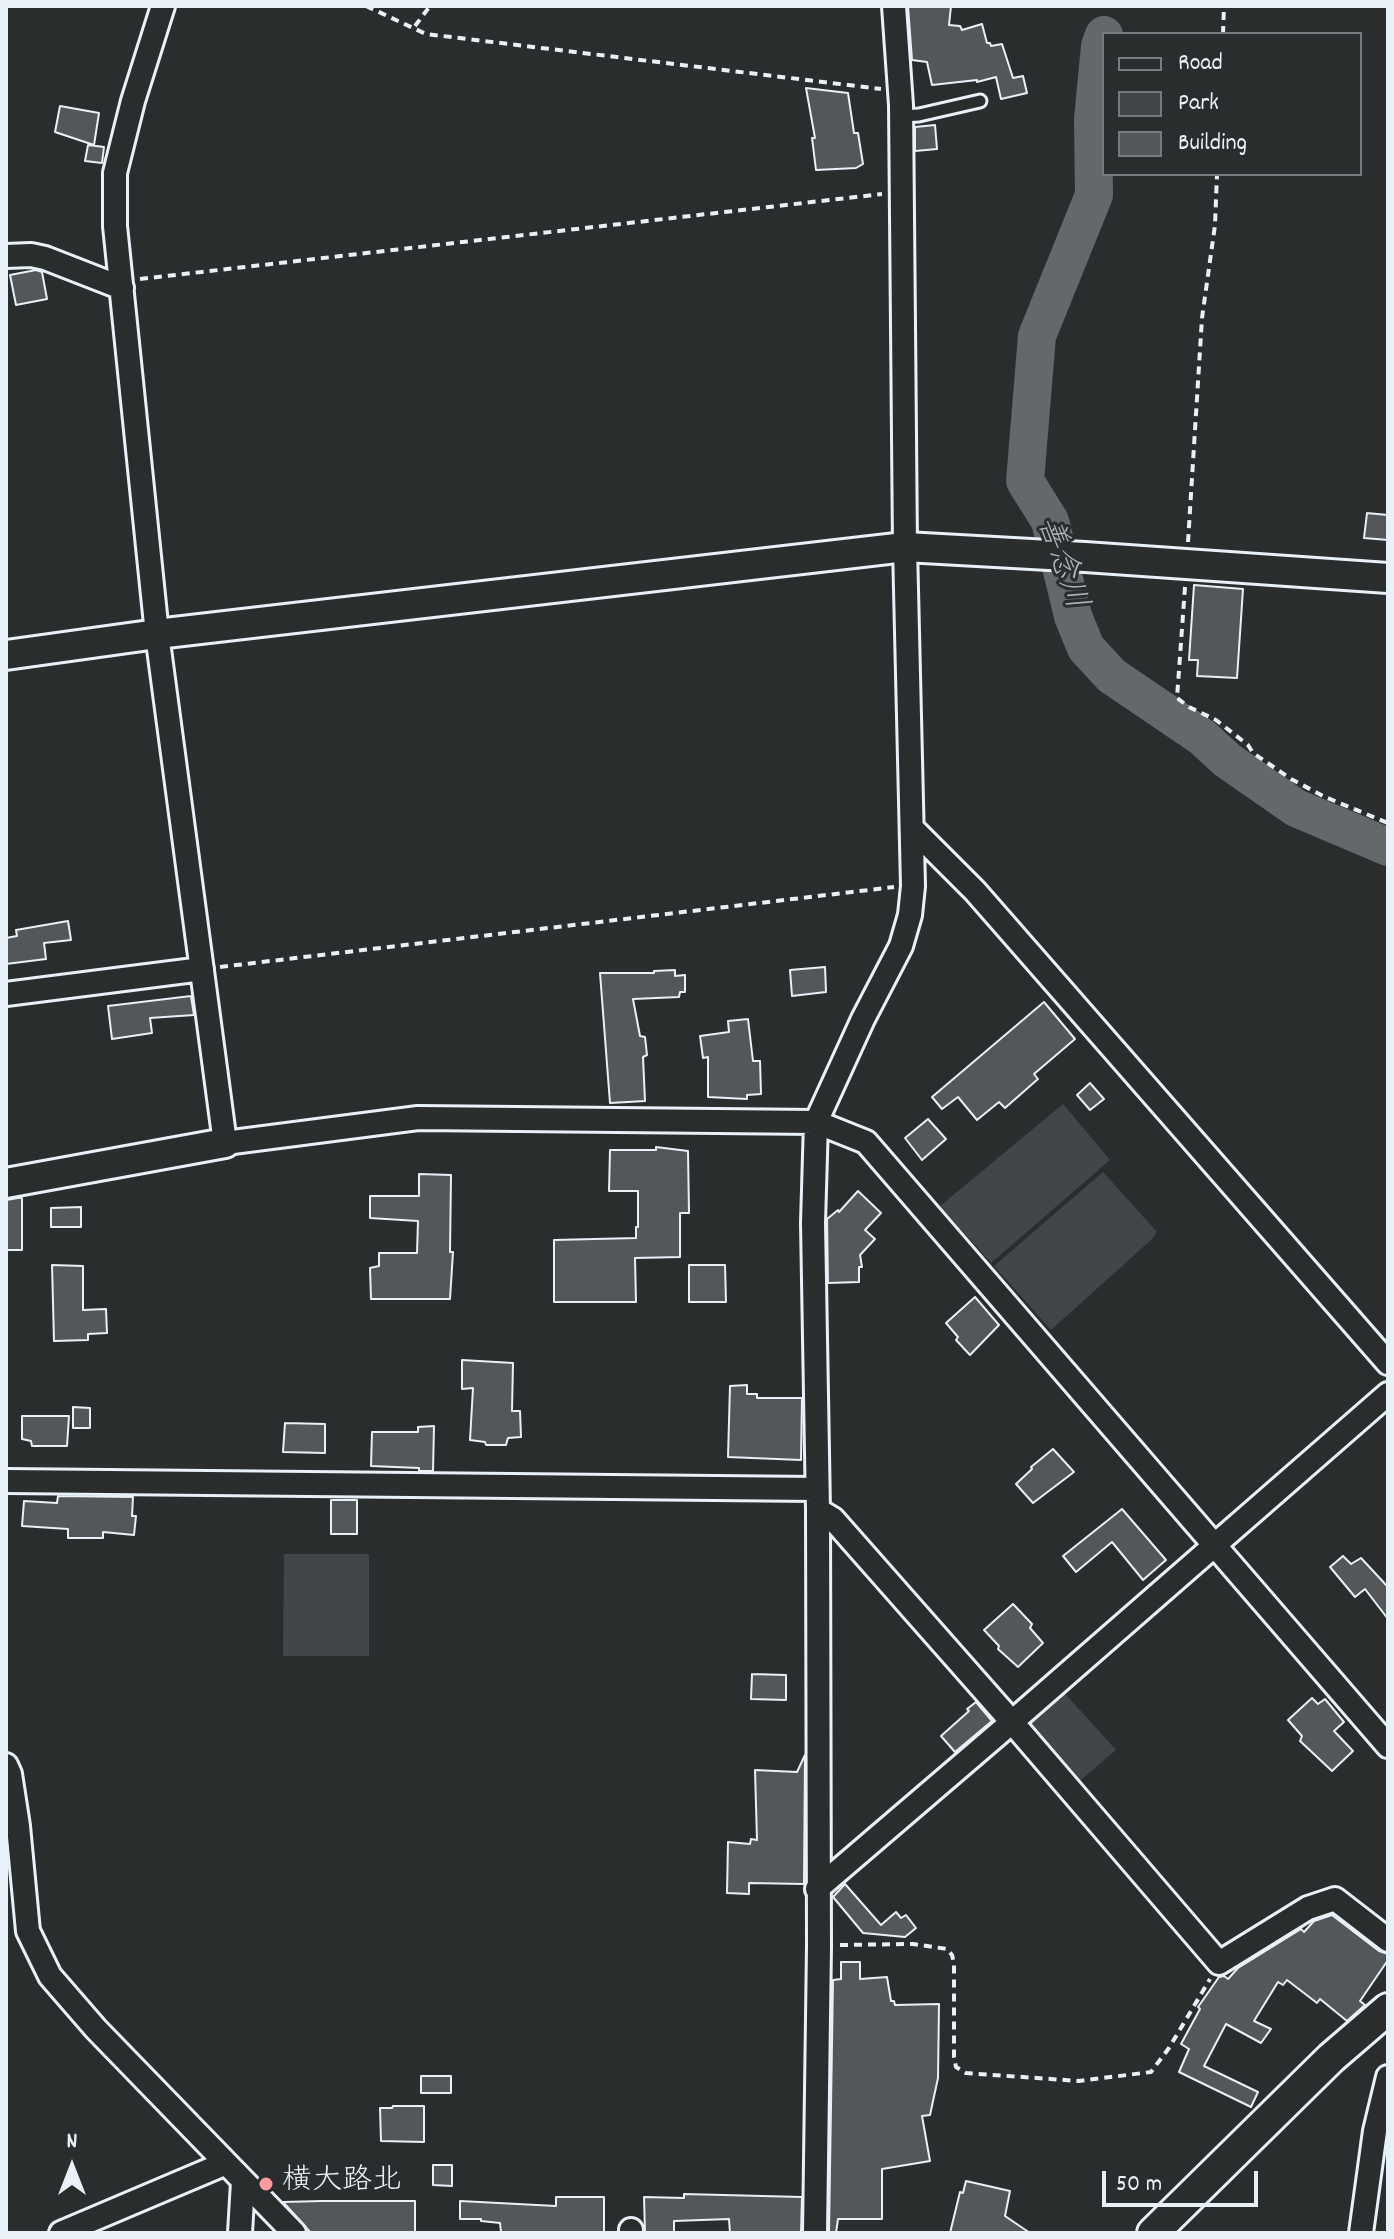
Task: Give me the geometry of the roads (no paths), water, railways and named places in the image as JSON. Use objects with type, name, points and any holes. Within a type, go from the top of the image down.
[{"type":"main road","points":[[1153,2233],[1331,2058],[1388,2009]]},
{"type":"street","points":[[163,6],[133,101],[115,173],[115,226],[157,634],[225,1143]]},
{"type":"street","points":[[815,2233],[819,1946],[813,1223],[816,1122],[863,1019],[901,946],[910,915],[913,886],[905,547],[901,116],[894,6]]},
{"type":"street","points":[[6,256],[45,258],[122,285]]},
{"type":"street","points":[[6,655],[157,634],[905,547],[1388,578]]},
{"type":"street","points":[[913,829],[975,891],[1388,1363]]},
{"type":"street","points":[[6,994],[202,969]]},
{"type":"street","points":[[6,1183],[225,1143],[418,1118],[816,1122],[866,1142],[1388,1746]]},
{"type":"street","points":[[817,1889],[1388,1394]]},
{"type":"street","points":[[6,1481],[817,1499]]},
{"type":"street","points":[[817,1499],[1219,1963],[1308,1908],[1335,1899],[1388,1940]]},
{"type":"street","points":[[7,1771],[18,1826],[28,1931],[50,1976],[96,2029],[294,2233]]},
{"type":"street","points":[[1361,2233],[1375,2131],[1388,2077]]},
{"type":"street","points":[[61,2233],[226,2163]]},
{"type":"street","points":[[240,2233],[243,2182]]},
{"type":"lane","points":[[901,116],[980,101]]},
{"type":"waterway","name":"善念川","points":[[1102,40],[1093,119],[1094,195],[1037,336],[1025,481],[1050,521],[1073,616],[1086,648],[1112,676],[1202,737],[1227,760],[1296,808],[1388,847]]},
{"type":"place","name":"横大路北","points":[[266,2184]]}]
